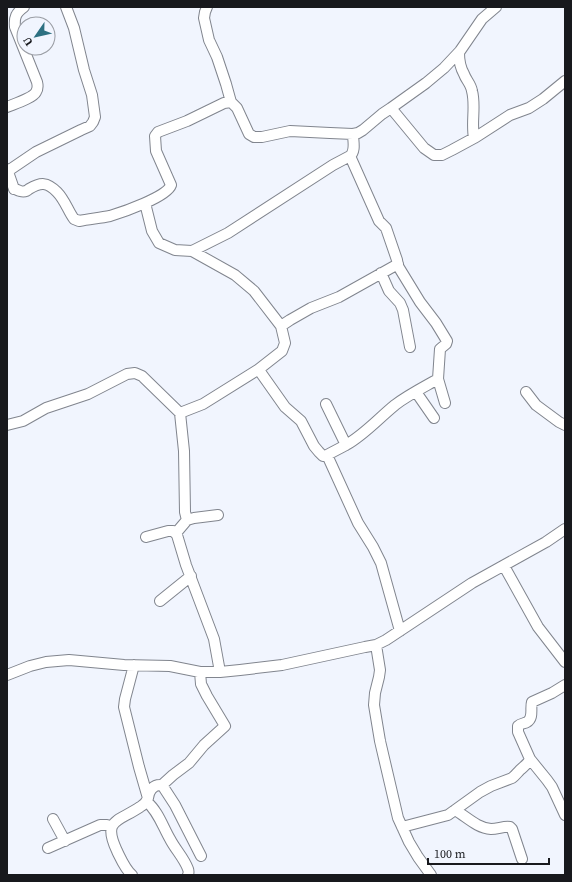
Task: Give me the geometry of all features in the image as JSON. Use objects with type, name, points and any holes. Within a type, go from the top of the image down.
[{"type":"street","points":[[7,107],[31,97],[36,93],[38,87],[15,27],[14,21],[17,12],[24,7]]},
{"type":"street","points":[[66,7],[74,28],[84,70],[92,95],[95,117],[90,126],[36,152],[7,170],[10,189],[26,191],[34,186],[46,184],[58,193],[64,200],[74,219],[79,221],[110,216],[145,203],[169,189],[171,185],[156,151],[155,136],[158,132],[187,121],[224,103],[231,102]]},
{"type":"street","points":[[207,7],[204,18],[206,30],[217,57],[231,102],[237,108],[249,134],[254,137],[262,137],[290,131],[358,133],[444,68],[458,53],[482,19],[496,7]]},
{"type":"street","points":[[458,53],[461,68],[470,85],[473,95],[474,107],[472,131],[474,138]]},
{"type":"street","points":[[390,108],[424,148],[434,155],[442,155],[474,138],[510,115],[529,108],[543,99],[565,81]]},
{"type":"street","points":[[192,251],[228,233],[333,165],[352,155],[353,134]]},
{"type":"street","points":[[350,156],[379,221],[386,228],[398,264],[420,302],[448,341],[440,349],[438,365],[438,379],[445,403]]},
{"type":"street","points":[[145,203],[152,231],[159,243],[175,250],[192,251],[235,275],[254,291],[280,326],[285,343],[282,351],[259,369],[202,404],[180,413]]},
{"type":"street","points":[[280,326],[311,308],[339,297],[398,264]]},
{"type":"street","points":[[381,273],[389,291],[400,303],[403,310],[410,347]]},
{"type":"street","points":[[259,369],[285,407],[301,422],[314,446],[323,456],[357,438],[396,404],[438,379]]},
{"type":"street","points":[[7,425],[23,421],[46,408],[88,394],[127,374],[135,373],[142,376],[180,413],[184,451],[185,512],[187,520]]},
{"type":"street","points":[[416,392],[434,418]]},
{"type":"street","points":[[526,392],[536,406],[565,425]]},
{"type":"street","points":[[326,404],[346,444]]},
{"type":"street","points":[[327,455],[358,523],[381,563],[400,632]]},
{"type":"street","points":[[176,533],[187,520],[218,515]]},
{"type":"street","points":[[7,675],[30,666],[46,662],[69,660],[111,664],[170,666],[200,672],[220,672],[282,665],[376,646],[400,632],[472,583],[546,542],[565,529]]},
{"type":"street","points":[[146,537],[168,531],[173,531],[176,533]]},
{"type":"street","points":[[176,533],[186,565],[214,638],[220,672]]},
{"type":"street","points":[[504,566],[538,627],[565,662]]},
{"type":"street","points":[[160,601],[191,576]]},
{"type":"street","points":[[376,646],[380,677],[375,694],[374,705],[380,741],[398,818],[409,842],[431,875]]},
{"type":"street","points":[[129,665],[124,707],[147,800],[188,868],[188,875]]},
{"type":"street","points":[[130,875],[112,839],[111,827],[116,820],[134,812],[147,800],[151,789],[158,785],[162,785],[189,763],[204,744],[225,726],[201,684],[200,672]]},
{"type":"street","points":[[565,685],[532,702],[530,718],[528,721],[518,726],[518,732],[530,760],[547,780],[565,815]]},
{"type":"street","points":[[402,827],[448,815],[491,786],[512,778],[530,760]]},
{"type":"street","points":[[162,785],[175,805],[201,856]]},
{"type":"street","points":[[455,810],[480,826],[490,829],[510,826],[522,859]]},
{"type":"street","points":[[53,819],[65,841]]},
{"type":"street","points":[[48,848],[100,826],[111,827]]}]
